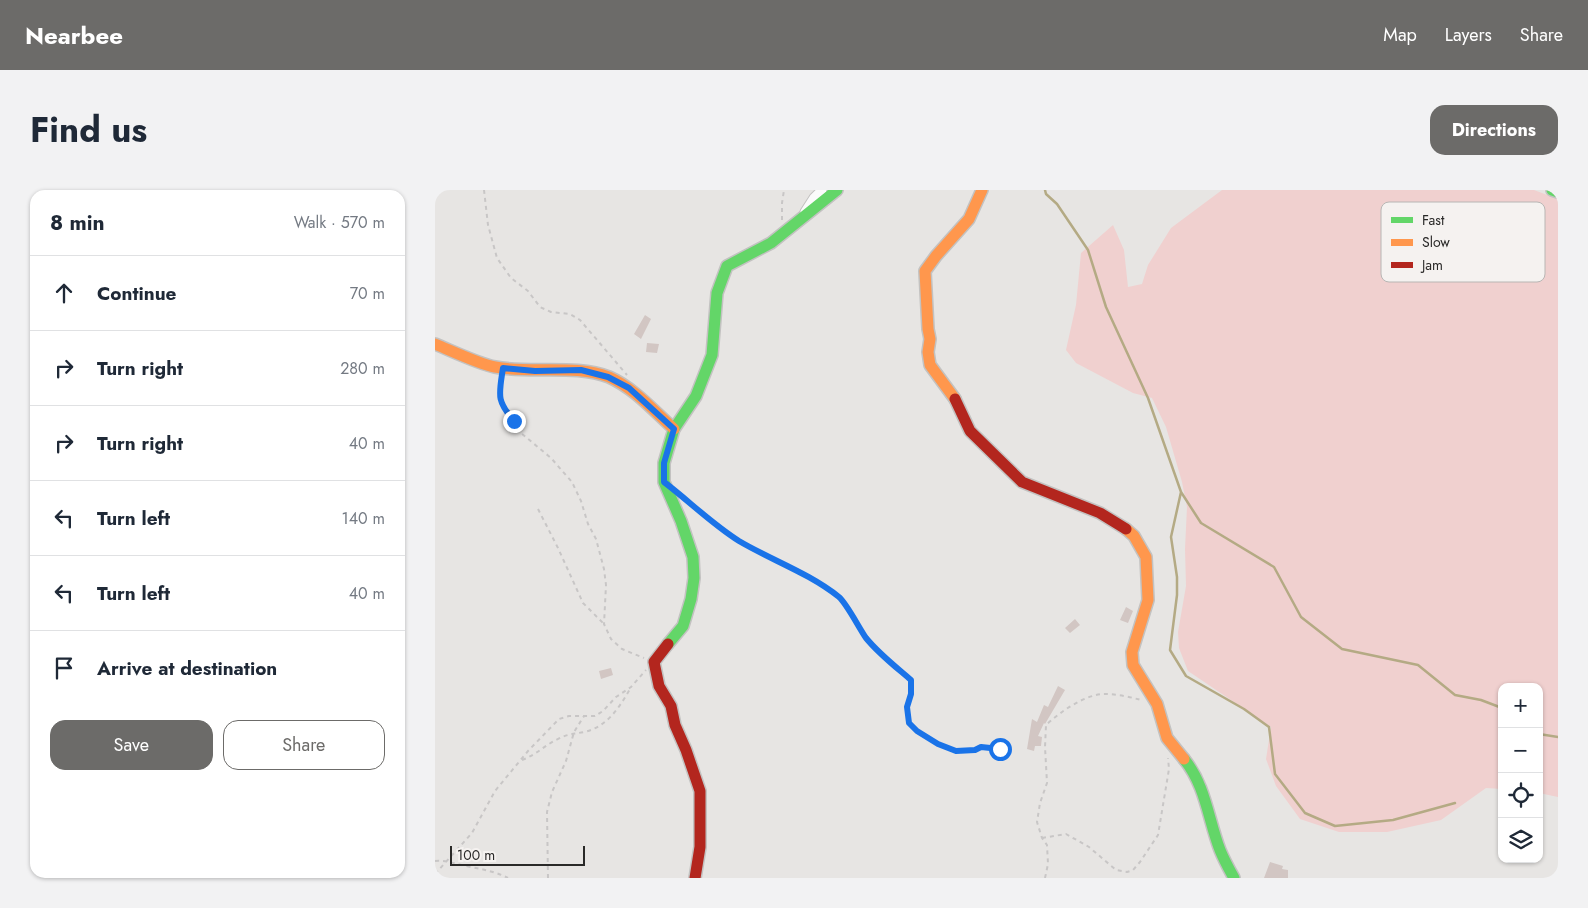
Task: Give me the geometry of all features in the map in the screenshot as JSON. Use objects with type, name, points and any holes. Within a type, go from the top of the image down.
[{"type":"street","points":[[801,219],[814,198],[822,190]]},
{"type":"street","points":[[695,878],[700,847],[700,792],[675,724],[671,706],[659,686],[654,662],[683,626],[691,599],[694,578],[693,557],[681,521],[664,482],[664,463],[674,429],[696,396],[712,356],[717,293],[727,266],[771,244],[837,190]]},
{"type":"street","points":[[982,190],[969,220],[925,271],[928,328],[931,339],[928,352],[930,365],[953,394],[970,431],[1022,482],[1100,513],[1119,524],[1134,536],[1146,557],[1149,600],[1131,652],[1133,665],[1157,704],[1167,738],[1192,769],[1200,784],[1220,850],[1234,878]]},
{"type":"street","points":[[1552,190],[1558,192]]},
{"type":"street","points":[[435,344],[495,367],[535,371],[581,370],[608,377],[629,388],[674,429]]},
{"type":"path","points":[[483,190],[488,225],[497,258],[511,278],[528,291],[540,307],[551,312],[570,314],[581,320],[631,379],[633,393]]},
{"type":"path","points":[[783,190],[781,217],[787,231]]},
{"type":"path","points":[[503,368],[500,392],[502,407],[521,433],[551,458],[572,482],[581,501],[605,569],[604,624]]},
{"type":"path","points":[[679,493],[710,521],[739,541],[802,574],[840,598],[867,639],[884,657],[911,680],[911,694],[907,707],[909,723],[917,731],[938,744],[956,751],[975,750],[981,747],[1000,749]]},
{"type":"path","points":[[520,760],[534,756],[550,743],[574,732],[584,732],[600,726],[617,711],[631,687],[654,662],[622,649],[611,639],[604,624],[583,603],[538,509]]},
{"type":"path","points":[[435,874],[472,833],[495,791],[520,760],[559,719],[569,716],[595,716],[603,712],[616,697],[631,687]]},
{"type":"path","points":[[1045,878],[1048,864],[1047,845],[1042,838],[1037,822],[1040,803],[1047,783],[1046,725],[1060,712],[1078,702],[1103,694],[1157,704]]},
{"type":"path","points":[[548,878],[547,812],[552,792],[567,761],[574,732],[584,716]]},
{"type":"path","points":[[1042,838],[1066,834],[1089,847],[1116,870],[1127,872],[1133,870],[1158,835],[1169,769],[1167,738]]},
{"type":"path","points":[[435,861],[447,860],[466,866],[488,869],[508,878]]},
{"type":"shaded area","points":[[1222,190],[1534,190],[1558,199],[1558,797],[1543,794],[1543,683],[1498,683],[1498,789],[1486,788],[1441,820],[1387,832],[1339,832],[1300,819],[1276,786],[1266,759],[1271,727],[1188,671],[1179,648],[1178,632],[1186,586],[1187,507],[1182,482],[1166,427],[1152,398],[1133,393],[1076,363],[1066,350],[1076,305],[1081,253],[1113,225],[1124,250],[1128,287],[1142,284],[1148,265],[1171,228]]},
{"type":"building","points":[[645,315],[651,319],[641,339],[634,334]]},
{"type":"building","points":[[647,343],[659,344],[657,353],[646,352]]},
{"type":"building","points":[[1126,607],[1133,611],[1128,623],[1120,620]]},
{"type":"building","points":[[1075,619],[1080,625],[1070,633],[1065,628]]},
{"type":"building","points":[[611,668],[613,675],[601,679],[599,671]]},
{"type":"building","points":[[1058,686],[1065,690],[1038,736],[1042,737],[1041,746],[1035,746],[1034,751],[1027,749],[1032,719],[1037,722],[1044,705],[1048,707]]},
{"type":"building","points":[[1270,862],[1283,866],[1282,869],[1288,870],[1288,878],[1264,878]]},
{"type":"waterway","points":[[1045,190],[1046,194],[1057,204],[1088,250],[1106,307],[1148,398],[1181,492],[1171,537],[1177,577],[1177,595],[1170,650],[1186,676],[1244,709],[1269,727],[1275,774],[1305,813],[1335,826],[1393,820],[1455,803]]},
{"type":"waterway","points":[[1181,492],[1201,523],[1274,567],[1301,617],[1342,649],[1418,665],[1455,695],[1481,700],[1498,706]]},
{"type":"waterway","points":[[1543,735],[1558,737]]},
{"type":"traffic: fast","points":[[668,644],[683,626],[691,599],[694,578],[693,557],[681,521],[664,482],[664,463],[674,429],[696,396],[712,355],[717,293],[727,266],[771,243],[837,190]]},
{"type":"traffic: fast","points":[[1552,190],[1558,192]]},
{"type":"traffic: fast","points":[[1184,759],[1202,791],[1220,850],[1234,878]]},
{"type":"traffic: slow","points":[[955,399],[930,365],[925,271],[969,219],[982,190]]},
{"type":"traffic: slow","points":[[435,344],[495,367],[523,370],[582,371],[609,377],[627,387],[674,429]]},
{"type":"traffic: slow","points":[[1126,529],[1134,536],[1146,557],[1148,600],[1132,652],[1133,665],[1157,704],[1167,738],[1184,759]]},
{"type":"traffic: jam","points":[[955,399],[970,431],[1022,482],[1100,513],[1126,529]]},
{"type":"traffic: jam","points":[[668,644],[654,662],[659,686],[671,706],[675,725],[700,791],[700,847],[695,878]]},
{"type":"route","points":[[514,421],[502,407],[500,392],[503,368],[535,371],[581,370],[608,377],[629,388],[674,429],[664,463],[664,482],[693,504],[710,521],[739,541],[802,574],[840,598],[867,639],[884,657],[911,680],[911,694],[907,707],[909,723],[917,731],[938,744],[956,751],[975,750],[981,747],[1000,749]]}]
